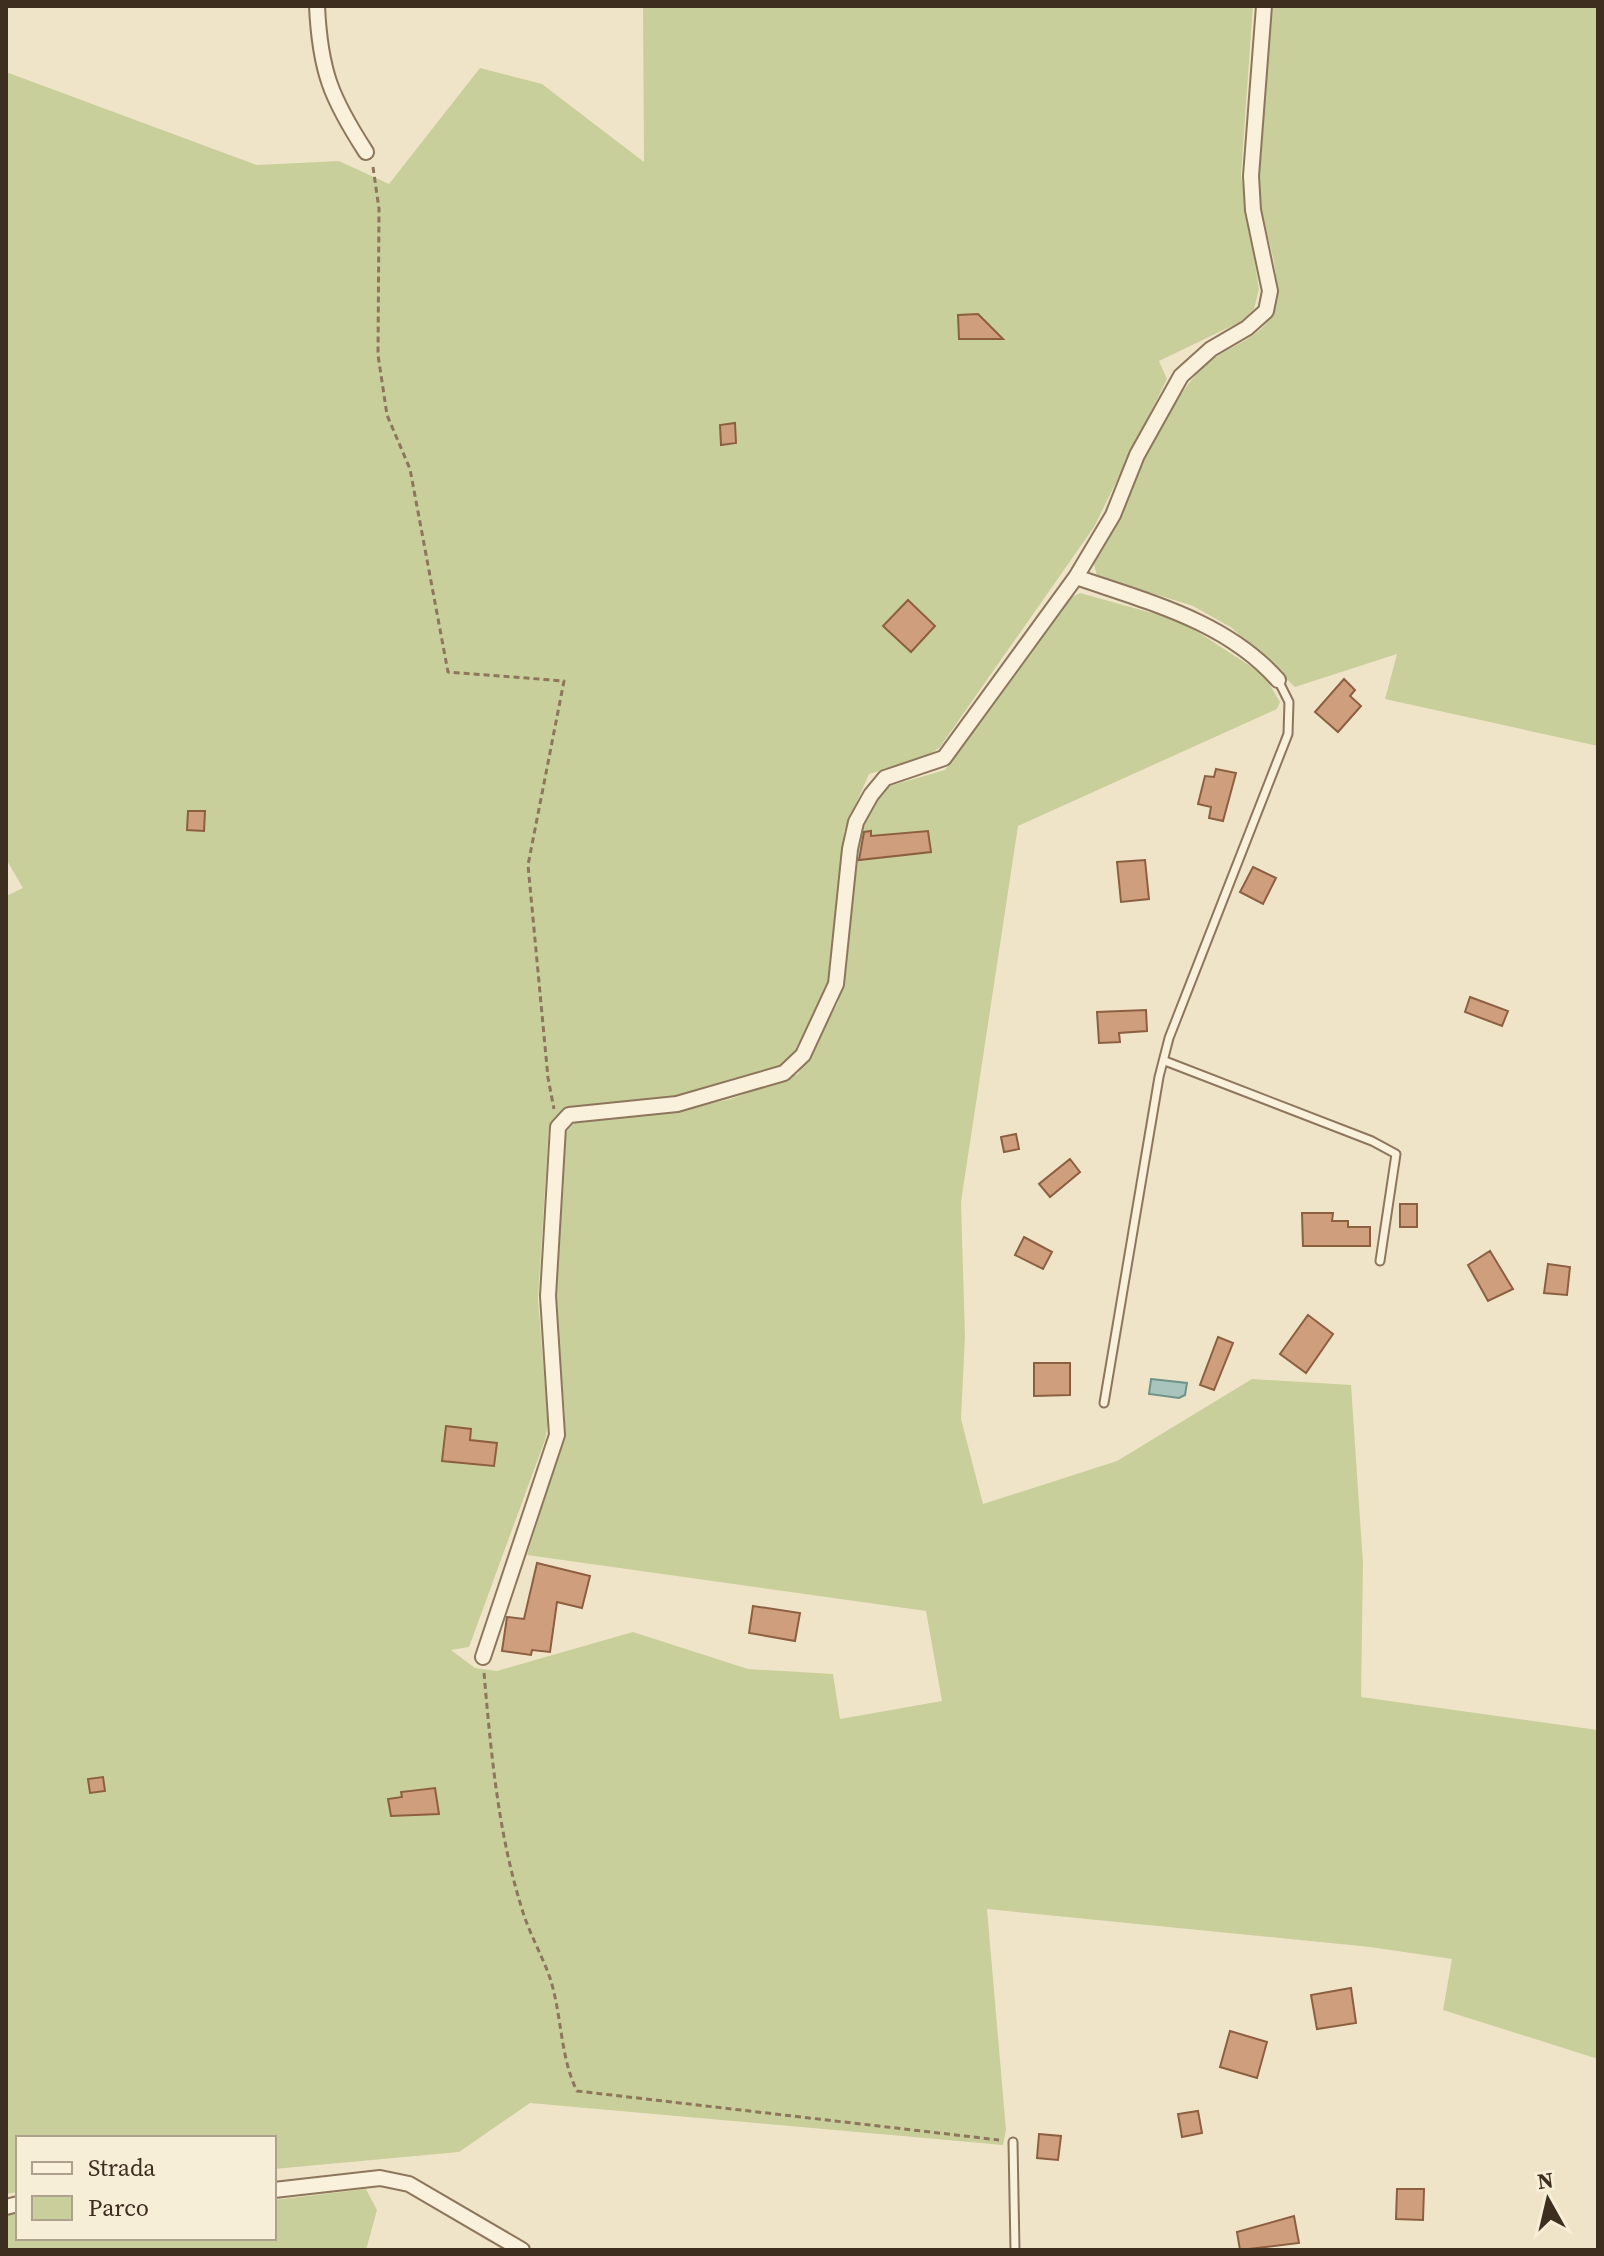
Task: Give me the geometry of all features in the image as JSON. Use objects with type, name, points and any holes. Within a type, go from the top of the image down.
[{"type":"street","points":[[317,6],[319,54],[325,75],[345,120],[366,152]]},
{"type":"street","points":[[483,1657],[557,1435],[548,1296],[558,1127],[569,1115],[677,1104],[748,1085],[784,1073],[803,1055],[836,984],[850,849],[856,822],[871,795],[885,778],[944,758],[1076,577],[1113,515],[1137,455],[1181,376],[1211,349],[1247,328],[1266,311],[1270,291],[1253,210],[1251,176],[1264,6]]},
{"type":"street","points":[[1076,577],[1188,616],[1229,638],[1262,661],[1278,680]]},
{"type":"street","points":[[276,2190],[380,2178],[409,2184],[522,2250]]},
{"type":"lane","points":[[1104,1403],[1146,1143],[1169,1038],[1288,734],[1289,702],[1278,680]]},
{"type":"lane","points":[[1165,1061],[1372,1141],[1396,1154],[1380,1261]]},
{"type":"lane","points":[[1013,2142],[1015,2250]]},
{"type":"path","points":[[366,152],[378,188],[378,355],[387,415],[410,469],[448,672],[564,681],[528,865],[548,1078],[558,1127]]},
{"type":"path","points":[[483,1657],[491,1768],[509,1860],[522,1910],[550,1977],[569,2075],[577,2091],[1013,2142]]},
{"type":"green space","points":[[643,6],[1253,6],[1241,175],[1259,289],[1254,309],[1240,322],[1159,361],[1167,379],[1094,527],[940,747],[928,756],[869,774],[844,831],[830,983],[818,1015],[793,1055],[779,1068],[674,1098],[562,1112],[549,1125],[538,1299],[548,1425],[469,1647],[451,1650],[475,1668],[497,1671],[633,1632],[748,1669],[833,1674],[840,1719],[942,1701],[926,1611],[527,1555],[564,1439],[555,1295],[562,1137],[574,1123],[670,1113],[731,1099],[798,1074],[838,1003],[863,823],[886,787],[945,770],[1070,598],[1080,593],[1181,621],[1264,675],[1280,702],[1277,709],[1018,826],[961,1202],[965,1336],[961,1419],[983,1504],[1117,1461],[1252,1379],[1351,1385],[1363,1563],[1361,1697],[1598,1730],[1598,2059],[1443,2010],[1452,1959],[1370,1947],[987,1909],[1006,2130],[1003,2145],[530,2103],[459,2152],[276,2169],[276,2136],[16,2136],[16,2192],[6,2194],[6,896],[23,888],[6,859],[6,72],[257,165],[339,161],[389,184],[480,68],[542,84],[644,162]]},
{"type":"green space","points":[[1273,6],[1598,6],[1598,746],[1385,699],[1397,654],[1295,687],[1232,628],[1193,606],[1097,576],[1094,564],[1155,437],[1184,390],[1210,361],[1251,337],[1273,313],[1276,272],[1262,213],[1259,176],[1260,128]]},
{"type":"green space","points":[[366,2189],[377,2210],[366,2250],[6,2250],[6,2214],[16,2212],[16,2240],[276,2240],[276,2200]]},
{"type":"water","points":[[1151,1379],[1187,1383],[1185,1395],[1179,1398],[1149,1394]]},
{"type":"building","points":[[978,314],[1003,339],[959,339],[958,315]]},
{"type":"building","points":[[735,423],[736,443],[721,445],[720,425]]},
{"type":"building","points":[[908,600],[935,626],[911,652],[883,626]]},
{"type":"building","points":[[1344,679],[1355,690],[1350,696],[1361,706],[1338,732],[1315,712]]},
{"type":"building","points":[[1216,769],[1236,773],[1223,821],[1209,818],[1211,807],[1198,804],[1205,776],[1214,777]]},
{"type":"building","points":[[188,811],[205,811],[204,831],[187,830]]},
{"type":"building","points":[[871,831],[871,836],[928,831],[931,852],[859,860],[864,832]]},
{"type":"building","points":[[1145,860],[1149,899],[1121,902],[1117,862]]},
{"type":"building","points":[[1253,867],[1276,878],[1263,904],[1240,892]]},
{"type":"building","points":[[1470,997],[1508,1011],[1502,1026],[1465,1012]]},
{"type":"building","points":[[1146,1010],[1147,1031],[1119,1033],[1120,1042],[1099,1043],[1097,1012]]},
{"type":"building","points":[[1016,1134],[1019,1149],[1004,1152],[1001,1137]]},
{"type":"building","points":[[1070,1159],[1080,1172],[1050,1197],[1039,1184]]},
{"type":"building","points":[[1400,1204],[1417,1204],[1417,1227],[1400,1227]]},
{"type":"building","points":[[1302,1213],[1333,1213],[1332,1221],[1348,1221],[1348,1227],[1370,1227],[1370,1246],[1303,1246]]},
{"type":"building","points":[[1024,1237],[1052,1252],[1043,1269],[1015,1255]]},
{"type":"building","points":[[1490,1251],[1513,1289],[1488,1301],[1468,1265]]},
{"type":"building","points":[[1548,1264],[1570,1267],[1567,1295],[1544,1293]]},
{"type":"building","points":[[1308,1315],[1333,1334],[1306,1373],[1280,1354]]},
{"type":"building","points":[[1218,1337],[1233,1343],[1214,1390],[1200,1385]]},
{"type":"building","points":[[1034,1363],[1070,1363],[1070,1395],[1034,1396]]},
{"type":"building","points":[[446,1426],[471,1429],[470,1440],[497,1443],[494,1466],[442,1461]]},
{"type":"building","points":[[537,1563],[590,1576],[582,1608],[557,1602],[550,1652],[532,1650],[531,1655],[502,1651],[507,1617],[524,1619]]},
{"type":"building","points":[[753,1606],[800,1613],[795,1641],[749,1633]]},
{"type":"building","points":[[103,1777],[105,1791],[90,1793],[88,1779]]},
{"type":"building","points":[[435,1788],[439,1814],[391,1816],[388,1799],[402,1797],[401,1792]]},
{"type":"building","points":[[1351,1988],[1356,2023],[1317,2029],[1311,1995]]},
{"type":"building","points":[[1230,2031],[1267,2042],[1257,2078],[1220,2067]]},
{"type":"building","points":[[1198,2111],[1202,2133],[1182,2137],[1178,2114]]},
{"type":"building","points":[[1039,2134],[1061,2136],[1058,2160],[1037,2158]]},
{"type":"building","points":[[1397,2189],[1424,2189],[1423,2220],[1396,2219]]},
{"type":"building","points":[[1294,2216],[1299,2243],[1240,2250],[1237,2232]]}]
